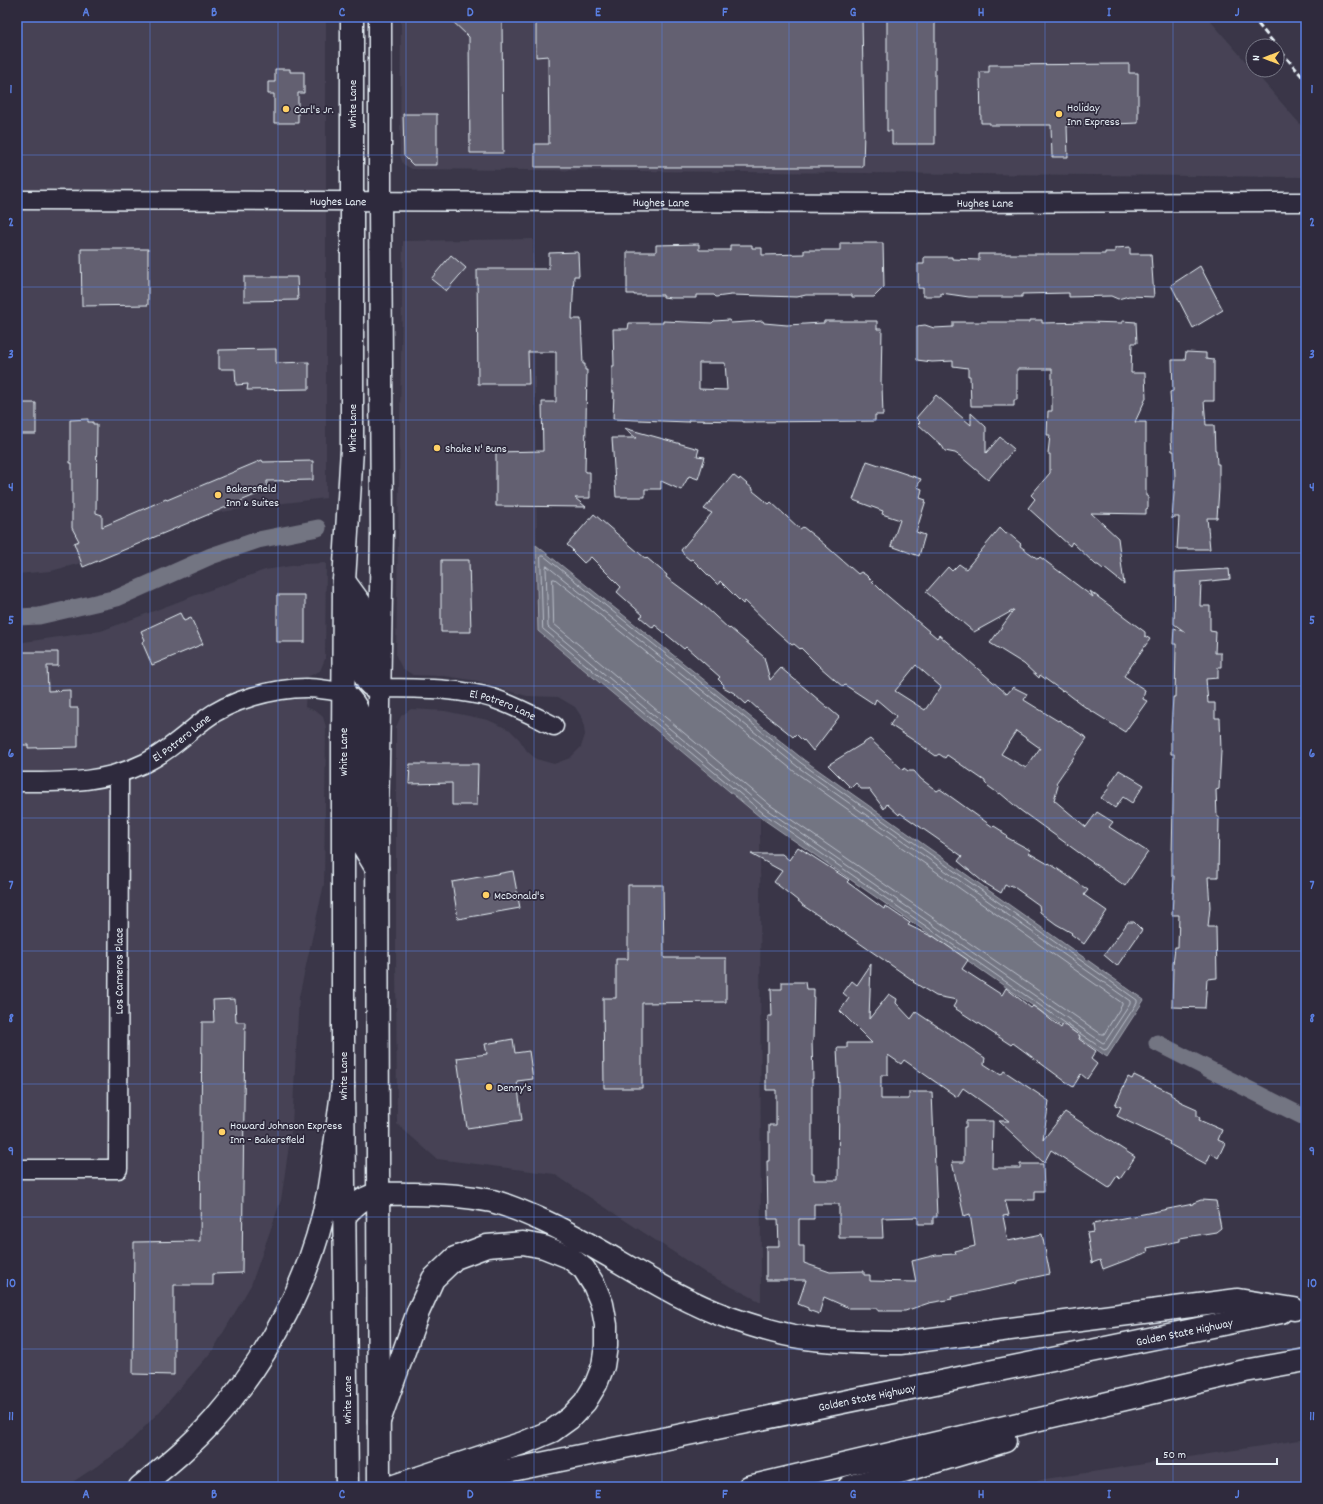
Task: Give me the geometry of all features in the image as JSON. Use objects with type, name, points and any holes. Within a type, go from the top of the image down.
[{"type":"main road","name":"White Lane","points":[[347,1487],[343,1085],[343,692],[344,581],[352,449],[352,17]]},
{"type":"main road","points":[[379,1487],[377,870],[378,688],[382,532],[380,17]]},
{"type":"main road","points":[[344,581],[360,603],[363,672],[367,681],[372,687],[378,688]]},
{"type":"main road","points":[[343,692],[352,700],[359,712],[361,725],[362,844],[377,870]]},
{"type":"main road","points":[[140,1487],[178,1456],[214,1421],[240,1389],[264,1355],[284,1319],[301,1281],[315,1242],[328,1194],[343,1085]]},
{"type":"main road","points":[[344,1218],[354,1206],[365,1198],[379,1194],[435,1194],[492,1201],[558,1227],[701,1307],[766,1329],[805,1338],[900,1343],[1238,1300],[1300,1308]]},
{"type":"main road","points":[[379,1421],[418,1312],[433,1279],[456,1258],[487,1246],[524,1243],[544,1247],[568,1257],[584,1269],[594,1285],[602,1304],[606,1325],[606,1346],[603,1366],[596,1384],[584,1402],[570,1418],[552,1431],[523,1443],[391,1487]]},
{"type":"main road","name":"Golden State Highway","points":[[428,1487],[1300,1308]]},
{"type":"main road","points":[[749,1487],[1244,1371],[1306,1360]]},
{"type":"main road","points":[[849,1487],[1244,1371]]},
{"type":"street","name":"Hughes Lane","points":[[17,200],[898,203],[1306,202]]},
{"type":"street","name":"El Potrero Lane","points":[[17,782],[75,782],[104,778],[119,773],[145,762],[167,749],[209,716],[234,703],[254,696],[282,689],[308,688],[343,692]]},
{"type":"street","name":"El Potrero Lane","points":[[378,688],[445,689],[473,693],[501,701],[554,726]]},
{"type":"street","name":"Los Carneros Place","points":[[17,1169],[118,1169],[119,773]]},
{"type":"shaded area","points":[[17,17],[326,17],[326,498],[197,516],[96,559],[51,571],[17,574]]},
{"type":"shaded area","points":[[401,17],[1207,17],[1245,61],[1245,78],[1260,78],[1306,131],[1306,177],[412,169],[403,164],[400,155]]},
{"type":"shaded area","points":[[533,239],[538,631],[760,817],[761,1302],[707,1274],[554,1174],[437,1159],[397,1124],[396,727],[401,716],[411,709],[445,711],[488,720],[510,730],[519,739],[527,751],[536,759],[554,764],[570,758],[581,747],[585,735],[583,719],[575,707],[558,697],[527,696],[478,681],[445,676],[413,675],[402,668],[396,656],[403,241]]},
{"type":"shaded area","points":[[326,563],[325,659],[320,671],[307,677],[305,707],[316,711],[323,717],[326,727],[324,884],[299,997],[292,1125],[281,1200],[251,1285],[213,1350],[161,1410],[123,1449],[65,1487],[17,1487],[17,643],[101,631],[265,570],[304,564]]},
{"type":"shaded area","points":[[1306,1439],[1306,1487],[1016,1487],[1045,1479]]},
{"type":"water","points":[[536,545],[804,760],[1144,1000],[1107,1057],[760,817],[538,631]]},
{"type":"building","points":[[448,17],[502,17],[503,153],[470,153],[469,37]]},
{"type":"building","points":[[536,17],[862,17],[864,131],[863,167],[535,167],[535,144],[549,144],[548,56],[536,57]]},
{"type":"building","points":[[887,17],[935,17],[935,144],[892,144],[892,131],[887,131]]},
{"type":"building","name":"Holiday Inn Express","points":[[1129,64],[1129,73],[1138,73],[1138,123],[1067,126],[1068,157],[1052,157],[1051,125],[990,125],[990,123],[981,123],[980,72],[989,72],[989,65]]},
{"type":"building","name":"Carl's Jr.","points":[[275,69],[290,69],[290,72],[304,72],[304,93],[298,93],[298,123],[274,123],[274,94],[268,94],[268,82],[275,82]]},
{"type":"building","points":[[403,114],[437,114],[437,165],[413,165],[404,156]]},
{"type":"building","points":[[840,243],[883,243],[884,287],[874,297],[852,297],[852,295],[806,295],[797,297],[731,295],[716,297],[714,295],[696,295],[696,298],[671,298],[663,297],[663,295],[627,294],[627,252],[656,252],[656,245],[699,244],[699,250],[730,250],[730,245],[752,245],[752,248],[762,248],[762,255],[804,254],[804,250],[840,250]]},
{"type":"building","points":[[1130,247],[1130,254],[1151,254],[1154,297],[1129,296],[1118,299],[1111,296],[1069,297],[1069,293],[1022,294],[1022,297],[969,297],[941,293],[941,296],[923,296],[923,288],[918,288],[918,264],[924,264],[924,257],[952,257],[952,259],[979,260],[979,254],[1105,254],[1105,252],[1115,252],[1115,248]]},
{"type":"building","points":[[81,249],[148,249],[148,305],[82,306]]},
{"type":"building","points":[[578,252],[579,276],[574,276],[572,319],[581,319],[583,364],[585,364],[585,370],[587,370],[585,472],[590,472],[590,498],[575,498],[586,507],[496,506],[496,452],[543,451],[542,402],[556,402],[556,352],[528,352],[529,384],[478,384],[477,269],[549,269],[549,253]]},
{"type":"building","points":[[451,255],[466,268],[446,291],[431,279]]},
{"type":"building","points":[[1200,266],[1223,310],[1193,328],[1171,285]]},
{"type":"building","points":[[244,277],[297,277],[298,300],[244,301]]},
{"type":"building","points":[[729,320],[731,323],[763,321],[764,323],[787,325],[824,323],[824,321],[877,321],[877,329],[882,329],[881,385],[883,415],[875,415],[875,421],[743,422],[689,420],[688,422],[613,419],[613,329],[628,329],[629,323],[663,323],[663,321],[712,323],[714,321]],"holes":[[[699,363],[725,363],[727,390],[699,389]]]},
{"type":"building","points":[[1030,320],[1042,320],[1042,323],[1136,322],[1137,343],[1132,343],[1131,373],[1145,373],[1146,398],[1135,422],[1146,422],[1146,496],[1148,496],[1148,508],[1146,509],[1146,514],[1091,513],[1118,538],[1124,584],[1104,568],[1103,569],[1096,565],[1072,542],[1070,546],[1028,508],[1035,499],[1031,495],[1050,473],[1050,454],[1048,454],[1050,435],[1047,435],[1048,411],[1052,411],[1052,369],[1017,369],[1017,400],[1014,400],[1014,406],[971,406],[970,376],[968,376],[968,368],[953,366],[953,361],[932,362],[917,360],[917,326],[925,325],[934,328],[953,327],[953,322],[1030,322]]},
{"type":"building","points":[[276,349],[276,363],[309,362],[309,389],[247,390],[248,384],[236,385],[235,369],[219,369],[219,350]]},
{"type":"building","points":[[1186,352],[1206,353],[1206,359],[1214,360],[1214,401],[1204,401],[1206,425],[1214,425],[1215,450],[1217,464],[1219,464],[1217,518],[1207,518],[1210,549],[1177,549],[1179,517],[1174,517],[1172,519],[1175,479],[1174,451],[1172,451],[1171,440],[1172,408],[1170,392],[1173,391],[1172,360],[1185,360]]},
{"type":"building","points":[[936,395],[971,425],[971,413],[986,427],[986,453],[1000,437],[1014,449],[988,480],[960,456],[955,453],[945,451],[942,446],[918,424],[920,422],[916,418]]},
{"type":"building","points":[[17,403],[36,403],[36,434],[17,434]]},
{"type":"building","name":"Bakersfield Inn & Suites","points":[[88,419],[88,422],[97,424],[96,513],[102,515],[102,527],[262,460],[263,462],[313,461],[313,480],[267,481],[267,490],[83,567],[74,543],[79,541],[72,528],[72,463],[70,463],[70,420]]},
{"type":"building","points":[[624,428],[699,449],[697,456],[705,457],[698,479],[689,476],[681,490],[661,481],[661,489],[645,489],[645,497],[616,497],[612,438],[636,438]]},
{"type":"building","points":[[867,461],[921,479],[917,487],[922,489],[920,498],[926,500],[916,532],[925,535],[919,556],[891,546],[900,520],[882,514],[883,511],[853,500]]},
{"type":"building","points":[[733,475],[739,480],[740,478],[769,504],[771,502],[800,529],[803,527],[818,539],[858,574],[861,572],[866,575],[883,592],[937,638],[939,635],[1007,694],[1013,687],[1027,694],[1024,700],[1087,738],[1056,783],[1058,786],[1054,800],[1086,827],[1097,812],[1113,822],[1109,827],[1148,852],[1125,886],[1020,810],[1000,793],[999,794],[988,786],[985,781],[947,755],[945,758],[939,754],[936,756],[890,725],[896,716],[876,699],[874,704],[845,685],[843,687],[801,648],[800,649],[794,644],[792,645],[745,601],[743,604],[720,581],[718,585],[692,559],[690,560],[684,555],[681,550],[712,513],[704,509]],"holes":[[[916,665],[941,687],[925,710],[895,691]],[[1016,731],[1040,748],[1026,768],[1001,754]]]},
{"type":"building","points":[[594,514],[667,575],[666,577],[701,603],[729,629],[730,628],[764,657],[770,680],[781,668],[839,717],[813,751],[804,740],[803,741],[796,734],[793,737],[749,701],[746,704],[734,693],[723,687],[724,685],[718,679],[720,677],[686,647],[684,649],[655,625],[653,628],[640,617],[643,615],[617,592],[621,587],[591,557],[584,563],[572,551],[573,550],[567,545]]},
{"type":"building","points":[[1000,528],[1021,544],[1020,546],[1038,559],[1040,557],[1093,597],[1090,591],[1145,632],[1145,636],[1150,639],[1124,676],[1145,690],[1143,699],[1147,701],[1125,732],[1085,707],[1040,675],[1039,678],[1024,664],[990,643],[1014,610],[974,632],[926,592],[948,567],[952,571],[959,564],[966,569]]},
{"type":"building","points":[[441,560],[469,560],[471,632],[441,632]]},
{"type":"building","points":[[1229,569],[1230,579],[1201,582],[1200,606],[1210,606],[1210,631],[1216,632],[1215,653],[1221,653],[1221,667],[1218,667],[1218,678],[1206,679],[1208,703],[1215,703],[1215,718],[1220,718],[1221,751],[1219,789],[1216,790],[1217,817],[1219,817],[1218,877],[1208,877],[1210,907],[1208,927],[1216,927],[1217,978],[1207,979],[1205,1008],[1172,1007],[1173,964],[1175,947],[1178,947],[1179,915],[1172,915],[1174,876],[1172,876],[1172,857],[1174,754],[1171,754],[1171,730],[1173,697],[1175,697],[1176,644],[1173,644],[1174,628],[1185,632],[1174,624],[1175,572]]},
{"type":"building","points":[[277,595],[305,595],[305,642],[277,642]]},
{"type":"building","points":[[180,613],[184,621],[191,618],[203,644],[152,665],[142,642],[145,640],[141,631]]},
{"type":"building","points":[[17,652],[58,652],[58,666],[47,666],[48,691],[70,690],[70,708],[78,708],[78,747],[28,748],[28,745],[19,745],[19,742],[17,742]]},
{"type":"building","points":[[870,739],[903,770],[904,768],[908,771],[914,771],[921,779],[937,791],[940,789],[993,827],[994,826],[1002,831],[1002,833],[1007,836],[1006,837],[1030,850],[1029,853],[1048,864],[1049,863],[1088,890],[1084,895],[1107,911],[1084,944],[1071,934],[1072,933],[1056,924],[1040,912],[1039,905],[1011,885],[1009,887],[1005,885],[1001,893],[983,882],[958,861],[962,856],[900,813],[899,815],[887,804],[884,809],[869,789],[861,789],[856,783],[851,788],[828,765]]},
{"type":"building","points":[[410,764],[478,764],[477,805],[452,805],[452,783],[409,784]]},
{"type":"building","points":[[1119,770],[1144,785],[1132,803],[1123,797],[1115,808],[1101,798],[1109,788],[1108,787]]},
{"type":"building","points":[[798,847],[849,880],[847,882],[884,909],[885,906],[910,923],[908,925],[933,936],[968,960],[962,969],[1002,995],[1006,988],[1031,1008],[1033,1006],[1061,1028],[1063,1024],[1080,1036],[1079,1039],[1096,1051],[1091,1059],[1097,1064],[1087,1079],[1081,1074],[1073,1087],[1013,1043],[1011,1045],[953,1007],[957,1000],[936,996],[913,982],[914,981],[845,933],[802,905],[774,882],[782,871],[751,854],[782,854],[789,860]]},
{"type":"building","name":"McDonald's","points":[[513,871],[520,908],[458,919],[452,882]]},
{"type":"building","points":[[628,885],[663,885],[664,958],[726,958],[726,1002],[642,1003],[642,1088],[604,1088],[603,998],[616,998],[616,959],[628,959]]},
{"type":"building","points":[[1128,922],[1134,922],[1142,930],[1117,966],[1104,955]]},
{"type":"building","points":[[871,964],[869,1019],[889,994],[897,999],[896,1003],[911,1019],[916,1012],[985,1058],[984,1064],[1001,1075],[1004,1071],[1049,1101],[1043,1140],[1065,1112],[1135,1157],[1120,1179],[1117,1176],[1109,1188],[1051,1150],[1044,1163],[999,1121],[1009,1121],[963,1088],[957,1097],[904,1060],[901,1064],[888,1055],[888,1075],[881,1075],[881,1099],[909,1099],[909,1092],[932,1092],[937,1217],[933,1217],[933,1224],[918,1224],[918,1217],[882,1218],[883,1238],[839,1238],[839,1204],[814,1204],[814,1219],[799,1219],[799,1246],[804,1246],[804,1263],[830,1272],[864,1271],[864,1275],[870,1275],[870,1281],[916,1282],[912,1261],[936,1255],[956,1254],[955,1251],[975,1246],[970,1214],[964,1216],[952,1162],[964,1162],[964,1127],[966,1127],[966,1121],[993,1121],[992,1168],[1020,1168],[1020,1164],[1043,1164],[1044,1191],[1035,1191],[1035,1200],[1005,1200],[1009,1215],[1003,1216],[1008,1241],[1042,1234],[1050,1274],[1017,1281],[1017,1283],[951,1297],[952,1299],[929,1303],[905,1311],[878,1311],[878,1308],[849,1308],[824,1297],[819,1314],[798,1304],[806,1280],[766,1280],[766,1246],[779,1246],[778,1219],[768,1219],[767,1161],[769,1161],[769,1125],[776,1125],[776,1090],[766,1090],[768,1016],[772,1016],[771,989],[782,989],[782,982],[805,982],[806,989],[814,989],[812,1041],[812,1173],[814,1173],[814,1180],[838,1180],[839,1089],[837,1048],[847,1048],[847,1043],[872,1043],[840,1011],[849,998],[843,993],[852,981],[857,985]]},
{"type":"building","name":"Howard Johnson Express Inn - Bakersfield","points":[[235,999],[236,1022],[245,1022],[242,1273],[213,1274],[213,1285],[174,1285],[174,1375],[133,1374],[134,1242],[200,1241],[202,1022],[214,1022],[213,1000]]},
{"type":"building","points":[[513,1039],[515,1053],[529,1051],[533,1079],[517,1081],[522,1120],[467,1128],[457,1058],[487,1054],[485,1044]]},
{"type":"building","points":[[1134,1075],[1171,1093],[1171,1095],[1179,1101],[1197,1109],[1197,1116],[1200,1118],[1199,1120],[1222,1130],[1218,1140],[1225,1143],[1218,1158],[1211,1153],[1206,1164],[1169,1144],[1170,1142],[1117,1116],[1121,1107],[1115,1105],[1128,1077],[1132,1079]]},
{"type":"building","points":[[1201,1200],[1216,1201],[1221,1228],[1216,1232],[1180,1238],[1180,1241],[1147,1248],[1148,1252],[1103,1269],[1100,1260],[1092,1263],[1087,1233],[1094,1232],[1093,1224],[1193,1204]]},
{"type":"waterway","points":[[17,617],[39,616],[117,598],[211,556],[258,540],[318,528]]},
{"type":"waterway","points":[[1157,1043],[1306,1118]]},
{"type":"railway","points":[[1252,17],[1306,81]]},
{"type":"place","name":"Carl's Jr.","points":[[286,109]]},
{"type":"place","name":"Holiday Inn Express","points":[[1059,114]]},
{"type":"place","name":"Shake N' Buns","points":[[437,448]]},
{"type":"place","name":"Bakersfield Inn & Suites","points":[[218,495]]},
{"type":"place","name":"McDonald's","points":[[486,895]]},
{"type":"place","name":"Denny's","points":[[489,1087]]},
{"type":"place","name":"Howard Johnson Express Inn - Bakersfield","points":[[222,1132]]}]
